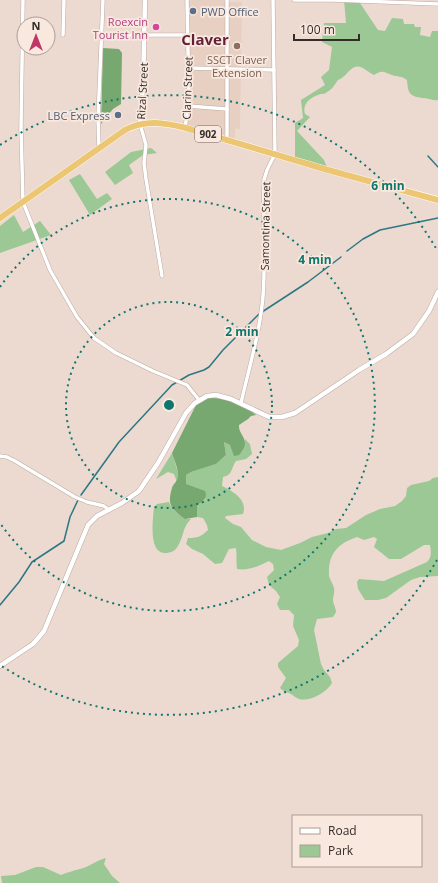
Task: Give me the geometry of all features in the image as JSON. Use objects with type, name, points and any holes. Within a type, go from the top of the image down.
[{"type":"highway","name":"902","points":[[0,218],[129,128],[140,124],[161,123],[185,128],[438,200]]},
{"type":"street","points":[[23,0],[21,128],[23,202],[50,270],[77,317],[94,338],[116,353],[153,371],[187,384],[199,400]]},
{"type":"street","points":[[63,35],[64,0]]},
{"type":"street","points":[[99,149],[98,118],[103,0]]},
{"type":"street","name":"Rizal Street","points":[[145,0],[143,92],[140,124],[146,145],[144,163],[162,276]]},
{"type":"street","name":"Clarin Street","points":[[185,128],[188,106],[188,0]]},
{"type":"street","points":[[227,0],[227,140]]},
{"type":"street","name":"Samontina Street","points":[[240,403],[259,330],[264,270],[264,180],[275,154],[273,0]]},
{"type":"street","points":[[294,0],[338,0],[438,4]]},
{"type":"street","points":[[102,36],[188,35]]},
{"type":"street","points":[[188,68],[274,70]]},
{"type":"street","points":[[188,106],[227,109]]},
{"type":"street","points":[[0,666],[27,648],[42,634],[49,621],[88,525],[97,516],[122,504],[139,491],[158,463],[186,413],[194,403],[207,396],[216,395],[231,399],[269,417],[282,417],[295,413],[359,370],[386,354],[413,334],[429,311],[438,292]]},
{"type":"street","points":[[0,456],[7,457],[15,461],[75,497],[87,502],[104,506],[109,510]]},
{"type":"shaded area","points":[[189,0],[224,0],[225,2],[242,2],[241,67],[190,66]]},
{"type":"shaded area","points":[[191,70],[241,71],[240,129],[235,129],[235,140],[187,126],[191,105]]},
{"type":"green space","points":[[344,0],[361,0],[360,3],[378,30],[385,31],[392,18],[403,19],[404,24],[414,24],[415,27],[421,27],[420,35],[430,37],[432,31],[438,31],[438,100],[412,95],[408,88],[407,80],[404,78],[384,72],[374,75],[362,68],[354,67],[344,77],[338,80],[325,94],[321,94],[308,101],[304,110],[305,114],[310,117],[297,131],[324,160],[328,170],[295,160],[295,123],[303,118],[301,100],[325,85],[321,77],[329,70],[332,47],[322,42],[324,23],[346,23]]},
{"type":"green space","points":[[103,48],[119,49],[122,53],[121,104],[113,109],[101,124]]},
{"type":"green space","points":[[151,148],[157,153],[143,155],[129,165],[133,173],[115,185],[105,172],[131,152]]},
{"type":"green space","points":[[80,174],[97,199],[107,193],[112,199],[90,215],[69,180]]},
{"type":"green space","points":[[14,215],[23,232],[40,221],[51,235],[0,253],[0,226]]},
{"type":"green space","points":[[207,398],[233,402],[256,415],[251,416],[239,425],[239,429],[244,438],[245,446],[239,455],[234,456],[230,445],[224,442],[226,455],[216,464],[186,475],[186,484],[205,491],[206,496],[203,501],[197,505],[197,517],[185,519],[173,509],[170,503],[172,488],[178,474],[172,453],[196,405]]},
{"type":"green space","points":[[245,439],[250,444],[252,454],[246,459],[236,461],[229,475],[223,477],[222,486],[235,493],[241,500],[244,509],[243,514],[226,516],[225,518],[233,524],[241,527],[252,540],[266,547],[281,550],[312,537],[328,533],[336,529],[346,528],[366,515],[380,509],[395,506],[406,496],[407,488],[411,485],[429,481],[438,477],[438,576],[420,577],[411,580],[386,598],[378,600],[365,600],[358,589],[357,582],[359,579],[384,581],[427,562],[431,552],[430,545],[424,545],[401,559],[389,559],[374,547],[377,539],[374,537],[364,540],[357,537],[344,543],[332,556],[329,576],[334,588],[333,600],[336,612],[333,617],[317,619],[314,630],[321,664],[330,677],[332,683],[326,690],[313,698],[303,700],[298,699],[280,688],[286,678],[278,667],[278,663],[298,646],[299,640],[293,626],[294,615],[289,610],[280,610],[277,604],[280,597],[269,585],[267,577],[274,570],[273,564],[269,561],[250,569],[237,569],[236,548],[229,549],[222,563],[215,564],[203,554],[192,549],[186,544],[188,538],[199,537],[208,530],[203,518],[197,517],[197,505],[206,499],[186,484],[186,475],[216,464],[226,455],[224,442],[230,445],[233,450],[242,452]]},
{"type":"green space","points":[[172,453],[179,476],[177,482],[174,474],[168,472],[156,479]]},
{"type":"green space","points":[[169,502],[178,514],[184,518],[191,519],[186,526],[177,548],[169,553],[165,553],[160,552],[156,548],[153,534],[153,519],[154,507],[157,504]]},
{"type":"green space","points":[[106,858],[104,864],[112,876],[120,883],[2,883],[1,876],[15,875],[36,867],[43,867],[61,875],[83,868]]},
{"type":"waterway","points":[[428,156],[438,167]]},
{"type":"waterway","points":[[347,251],[363,239],[380,230],[438,218]]},
{"type":"waterway","points":[[262,312],[308,282],[341,257]]},
{"type":"waterway","points":[[81,495],[119,442],[172,385],[189,375],[209,367],[223,350],[259,314]]},
{"type":"waterway","points":[[0,605],[19,582],[32,562],[64,541],[70,517],[78,500]]},
{"type":"place","name":"PWD Office","points":[[193,11]]},
{"type":"place","name":"Roexcin Tourist Inn","points":[[156,27]]},
{"type":"place","name":"SSCT Claver Extension","points":[[237,46]]},
{"type":"place","name":"LBC Express","points":[[118,115]]},
{"type":"district","name":"Claver","points":[[205,39]]}]
